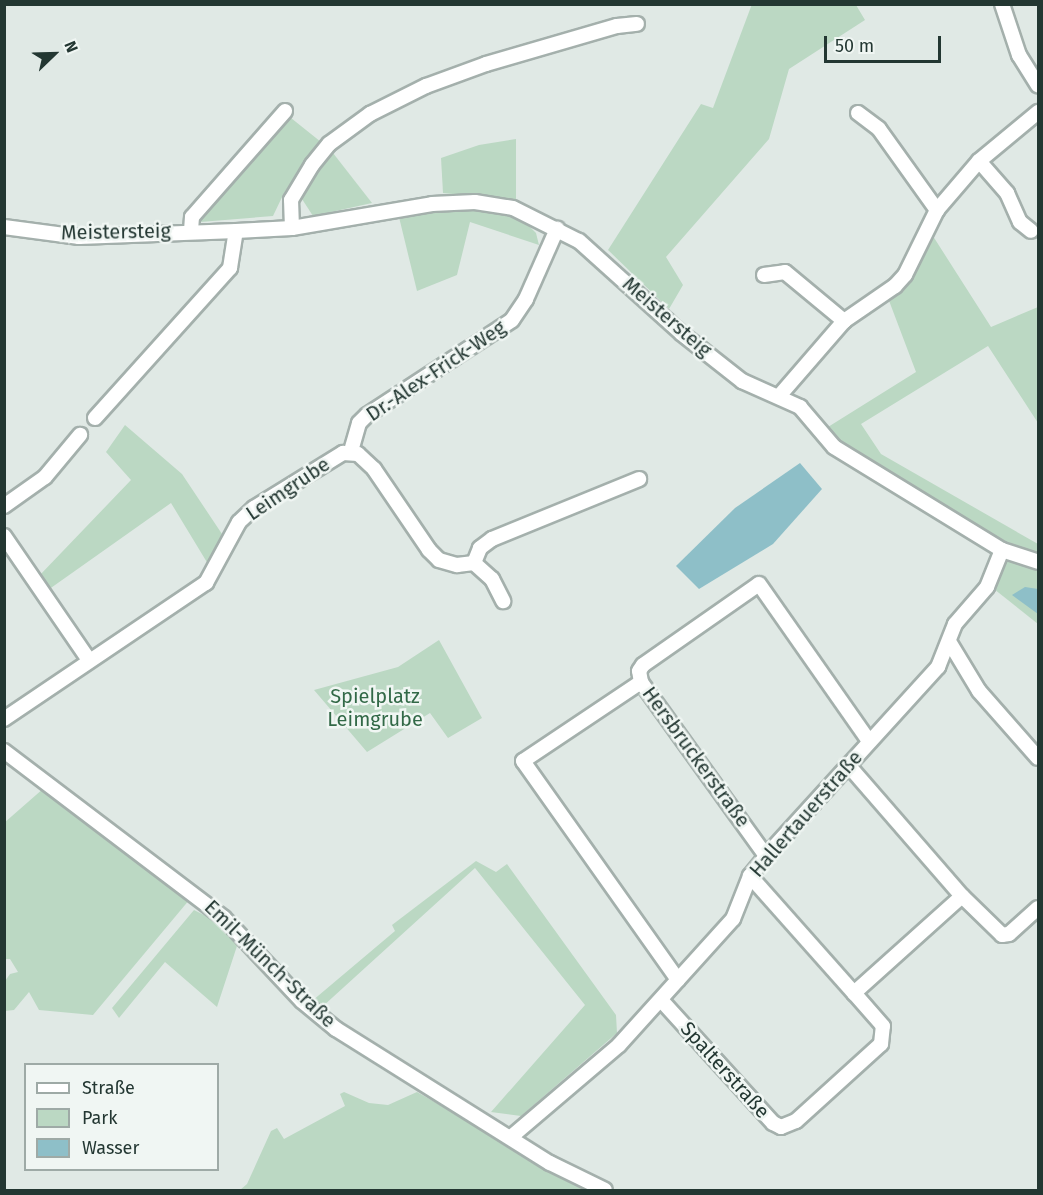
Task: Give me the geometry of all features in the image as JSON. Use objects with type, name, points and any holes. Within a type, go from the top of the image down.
[{"type":"street","points":[[1002,4],[1014,44],[1038,86]]},
{"type":"street","points":[[292,228],[291,200],[312,165],[329,144],[370,114],[426,86],[486,64],[617,26],[637,24]]},
{"type":"street","name":"Meistersteig","points":[[191,231],[192,217],[285,111]]},
{"type":"street","points":[[780,395],[844,321],[878,300],[905,274],[937,210],[979,161],[1038,112]]},
{"type":"street","points":[[858,113],[879,129],[937,210]]},
{"type":"street","points":[[979,161],[1007,193],[1020,222],[1031,231]]},
{"type":"street","name":"Meistersteig","points":[[4,227],[80,237],[292,228],[422,205],[475,202],[513,208],[557,229],[601,258],[681,333],[742,381],[762,393],[780,395],[813,419],[834,447],[1002,550],[1038,562]]},
{"type":"street","name":"Dr.-Alex-Frick-Weg","points":[[351,451],[359,423],[367,415],[512,320],[526,299],[557,229]]},
{"type":"street","points":[[95,418],[230,268],[236,231]]},
{"type":"street","points":[[765,275],[785,272],[844,321]]},
{"type":"street","points":[[4,506],[45,477],[80,435]]},
{"type":"street","name":"Leimgrube","points":[[4,719],[206,583],[239,522],[254,508],[333,458],[351,451],[374,469],[429,550],[439,560],[457,565],[474,563]]},
{"type":"street","points":[[503,602],[492,579],[474,563],[480,548],[492,539],[639,479]]},
{"type":"street","points":[[4,536],[89,660]]},
{"type":"street","name":"Hallertauerstraße","points":[[511,1137],[619,1045],[733,919],[750,876],[766,856],[938,667],[950,643],[955,624],[987,587],[1002,550]]},
{"type":"street","name":"Hersbruckerstraße","points":[[766,856],[641,682],[639,671],[643,665],[759,584],[869,741]]},
{"type":"street","points":[[950,643],[979,691],[1038,758]]},
{"type":"street","points":[[641,682],[523,761],[678,980]]},
{"type":"street","name":"Emil-Münch-Straße","points":[[4,751],[224,918],[302,1001],[336,1029],[408,1077],[578,1179],[605,1191]]},
{"type":"street","points":[[848,765],[962,896],[1002,935],[1009,934],[1038,908]]},
{"type":"street","name":"Spalterstraße","points":[[661,1000],[773,1123],[781,1127],[796,1121],[884,1039],[884,1026],[750,876]]},
{"type":"street","points":[[854,993],[962,896]]},
{"type":"green space","points":[[752,4],[856,5],[865,20],[789,69],[769,139],[666,257],[683,285],[669,309],[608,250],[701,104],[713,108]]},
{"type":"green space","points":[[291,118],[321,142],[284,193],[273,216],[200,222],[199,217]]},
{"type":"green space","points":[[516,139],[516,201],[443,193],[441,158],[479,145]]},
{"type":"green space","points":[[333,153],[372,203],[313,216],[302,199],[305,190]]},
{"type":"green space","points":[[433,208],[478,208],[519,216],[536,233],[539,245],[470,222],[457,275],[417,291],[398,213]]},
{"type":"green space","points":[[931,233],[991,327],[1038,307],[1038,423],[988,346],[861,424],[881,454],[1038,544],[1038,555],[980,530],[839,441],[828,427],[916,372],[888,298]]},
{"type":"green space","points":[[125,425],[182,474],[222,534],[208,564],[171,503],[48,590],[39,576],[131,480],[106,452]]},
{"type":"green space","points":[[1007,558],[1038,568],[1038,624],[994,589]]},
{"type":"green space","name":"Spielplatz Leimgrube","points":[[439,640],[482,718],[448,738],[430,713],[367,752],[314,690],[398,667]]},
{"type":"green space","points":[[44,788],[190,899],[93,1015],[39,1010],[29,992],[14,1010],[5,1011],[5,981],[10,974],[18,972],[10,959],[5,959],[4,823]]},
{"type":"green space","points":[[476,861],[496,872],[507,864],[616,1015],[617,1033],[521,1116],[491,1112],[585,1005],[475,868],[322,1007],[312,1001],[395,931],[392,925]]},
{"type":"green space","points":[[194,910],[218,922],[237,946],[217,1007],[165,962],[119,1018],[112,1008]]},
{"type":"green space","points":[[344,1092],[369,1103],[388,1105],[417,1092],[590,1190],[240,1190],[247,1184],[271,1131],[277,1128],[284,1139],[345,1106],[340,1094]]},
{"type":"water","points":[[800,463],[822,489],[773,544],[699,589],[676,566],[735,508]]},
{"type":"water","points":[[1025,587],[1038,589],[1038,614],[1012,595]]}]
